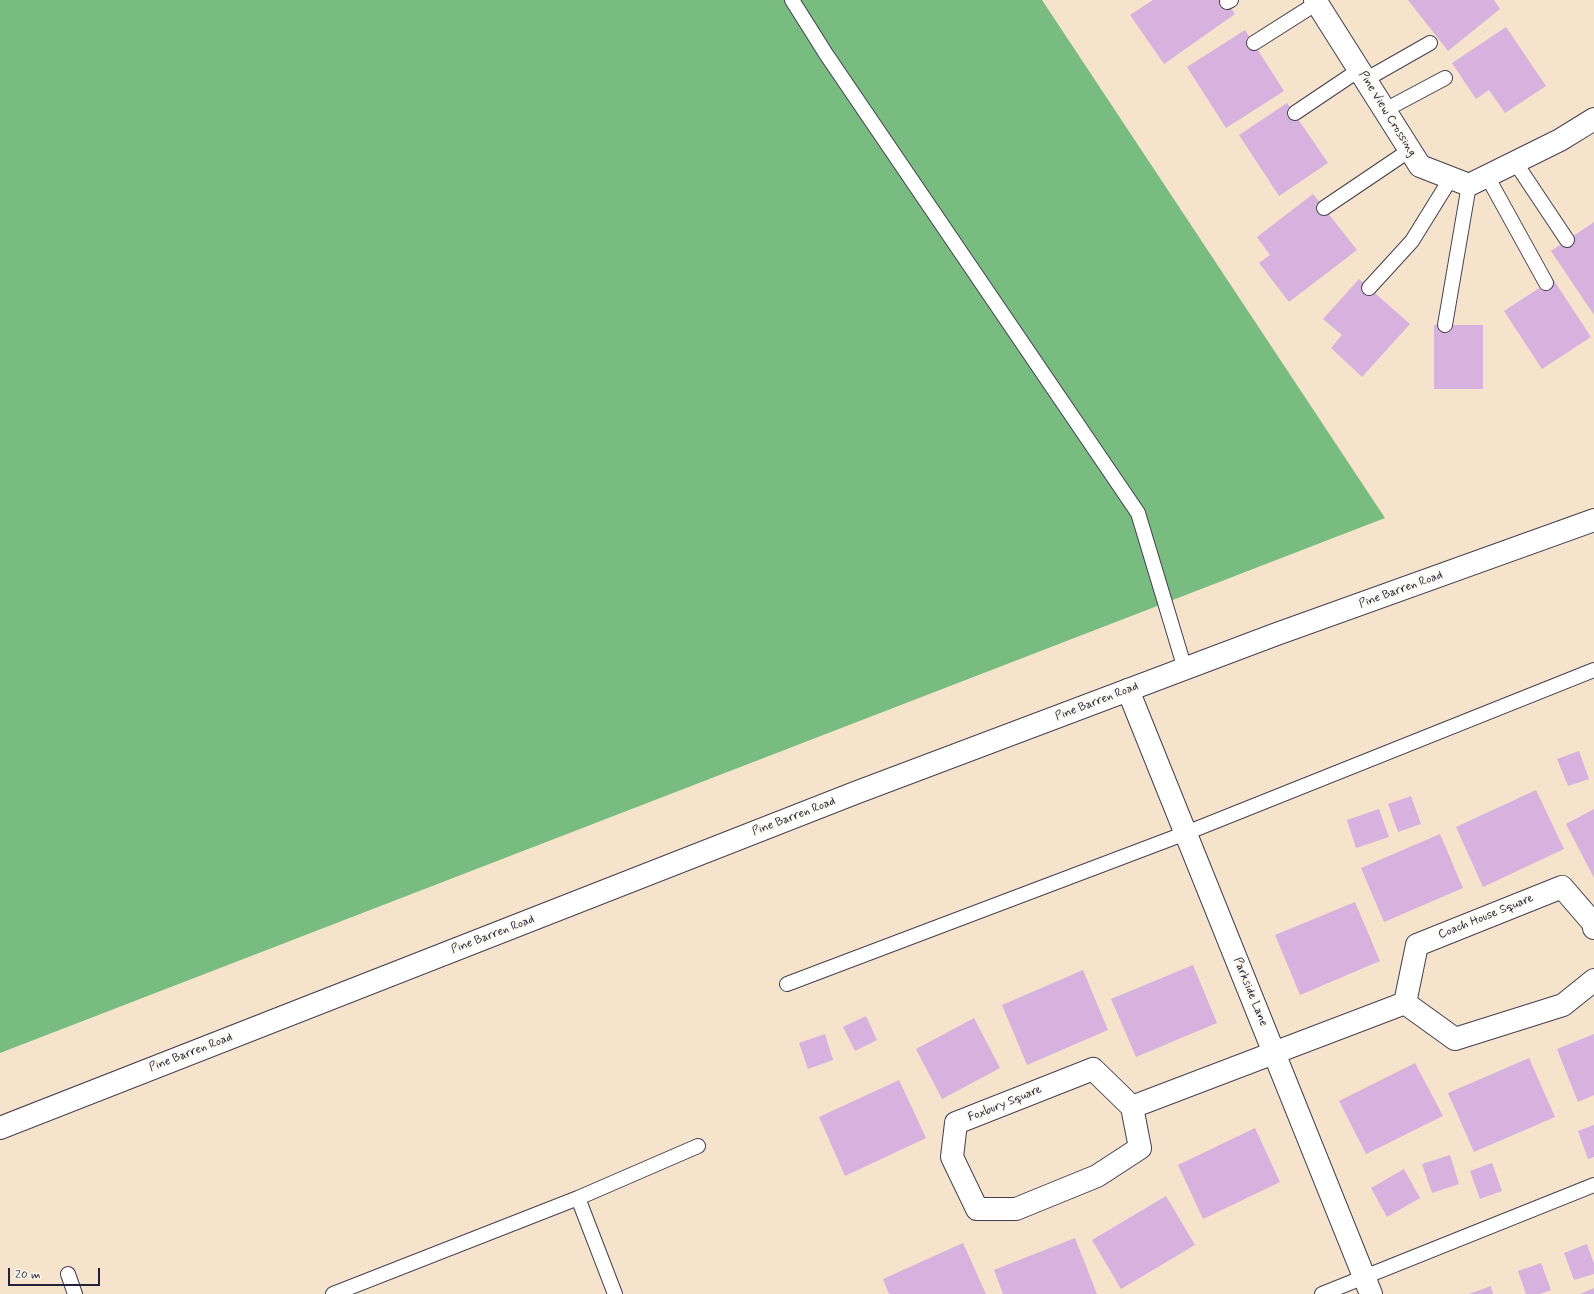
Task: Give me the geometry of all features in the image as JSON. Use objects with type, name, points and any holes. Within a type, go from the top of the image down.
[{"type":"street","name":"Pine View Crossing","points":[[1316,1],[1420,166],[1469,180]]},
{"type":"street","points":[[1469,180],[1515,162],[1560,140],[1594,120]]},
{"type":"street","name":"Pine Barren Road","points":[[0,1128],[848,796],[1274,635],[1594,520]]},
{"type":"street","name":"Parkside Lane","points":[[1128,690],[1368,1286]]},
{"type":"street","name":"Coach House Square","points":[[1405,1003],[1417,944],[1562,886],[1594,924],[1594,928]]},
{"type":"street","points":[[1132,1107],[1405,1003],[1455,1039],[1563,1005],[1594,980]]},
{"type":"street","name":"Foxbury Square","points":[[1093,1069],[1132,1107],[1140,1148],[1097,1176],[1016,1209],[977,1209],[952,1157],[956,1123],[1093,1069]]},
{"type":"lane","points":[[792,0],[826,54],[1138,513],[1185,668]]},
{"type":"lane","points":[[1254,43],[1316,1]]},
{"type":"lane","points":[[1295,113],[1362,75],[1430,43]]},
{"type":"lane","points":[[1385,110],[1445,78]]},
{"type":"lane","points":[[1324,208],[1410,150]]},
{"type":"lane","points":[[1515,162],[1567,240]]},
{"type":"lane","points":[[1469,180],[1546,283]]},
{"type":"lane","points":[[1369,288],[1469,180]]},
{"type":"lane","points":[[1445,325],[1469,180]]},
{"type":"lane","points":[[787,984],[1186,834],[1594,670]]},
{"type":"lane","points":[[333,1294],[578,1198],[698,1146]]},
{"type":"lane","points":[[1322,1294],[1368,1286],[1594,1185]]},
{"type":"lane","points":[[578,1198],[615,1294]]},
{"type":"lane","points":[[68,1274],[75,1294]]},
{"type":"green space","points":[[0,0],[1042,0],[1385,518],[0,1053]]},
{"type":"building","points":[[1153,0],[1226,0],[1235,14],[1164,64],[1130,15]]},
{"type":"building","points":[[1408,0],[1494,0],[1500,9],[1448,51]]},
{"type":"building","points":[[1506,27],[1546,86],[1505,113],[1489,90],[1476,99],[1452,63]]},
{"type":"building","points":[[1245,30],[1284,91],[1226,128],[1187,67]]},
{"type":"building","points":[[1287,103],[1328,163],[1279,196],[1239,135]]},
{"type":"building","points":[[1313,194],[1357,250],[1289,302],[1259,263],[1270,255],[1257,237]]},
{"type":"building","points":[[1594,222],[1594,315],[1551,251]]},
{"type":"building","points":[[1359,279],[1410,324],[1362,377],[1331,348],[1342,335],[1323,319]]},
{"type":"building","points":[[1553,279],[1591,337],[1542,369],[1504,311]]},
{"type":"building","points":[[1434,325],[1483,325],[1483,389],[1434,389]]},
{"type":"building","points":[[1579,751],[1589,779],[1568,786],[1557,759]]},
{"type":"building","points":[[1536,790],[1564,849],[1483,887],[1456,827]]},
{"type":"building","points":[[1411,796],[1421,824],[1398,832],[1388,804]]},
{"type":"building","points":[[1379,809],[1389,837],[1356,848],[1347,820]]},
{"type":"building","points":[[1594,809],[1594,878],[1566,824]]},
{"type":"building","points":[[1440,834],[1463,888],[1384,922],[1361,868]]},
{"type":"building","points":[[1355,902],[1380,961],[1300,995],[1275,935]]},
{"type":"building","points":[[1193,965],[1217,1023],[1136,1057],[1111,999]]},
{"type":"building","points":[[1083,970],[1108,1030],[1027,1065],[1002,1005]]},
{"type":"building","points":[[866,1016],[877,1040],[855,1051],[843,1027]]},
{"type":"building","points":[[974,1018],[1000,1068],[942,1099],[916,1049]]},
{"type":"building","points":[[825,1034],[833,1060],[808,1069],[799,1043]]},
{"type":"building","points":[[1594,1034],[1594,1095],[1578,1102],[1557,1049]]},
{"type":"building","points":[[1529,1058],[1555,1117],[1474,1152],[1448,1093]]},
{"type":"building","points":[[1415,1063],[1443,1116],[1366,1154],[1339,1101]]},
{"type":"building","points":[[899,1080],[926,1138],[845,1176],[819,1117]]},
{"type":"building","points":[[1594,1125],[1594,1157],[1588,1159],[1578,1131]]},
{"type":"building","points":[[1255,1128],[1280,1182],[1203,1219],[1178,1165]]},
{"type":"building","points":[[1450,1155],[1459,1184],[1432,1193],[1422,1164]]},
{"type":"building","points":[[1492,1163],[1502,1191],[1480,1199],[1470,1171]]},
{"type":"building","points":[[1404,1169],[1420,1198],[1387,1217],[1371,1188]]},
{"type":"building","points":[[1166,1196],[1195,1245],[1121,1289],[1092,1240]]},
{"type":"building","points":[[1075,1238],[1097,1294],[1003,1294],[994,1270]]},
{"type":"building","points":[[963,1243],[986,1294],[889,1294],[883,1279]]},
{"type":"building","points":[[1587,1244],[1594,1264],[1594,1274],[1574,1280],[1564,1253]]},
{"type":"building","points":[[1541,1263],[1551,1290],[1540,1294],[1526,1294],[1518,1271]]},
{"type":"building","points":[[1491,1286],[1493,1294],[1469,1294]]},
{"type":"building","points":[[1594,1288],[1594,1294],[1580,1294]]}]
